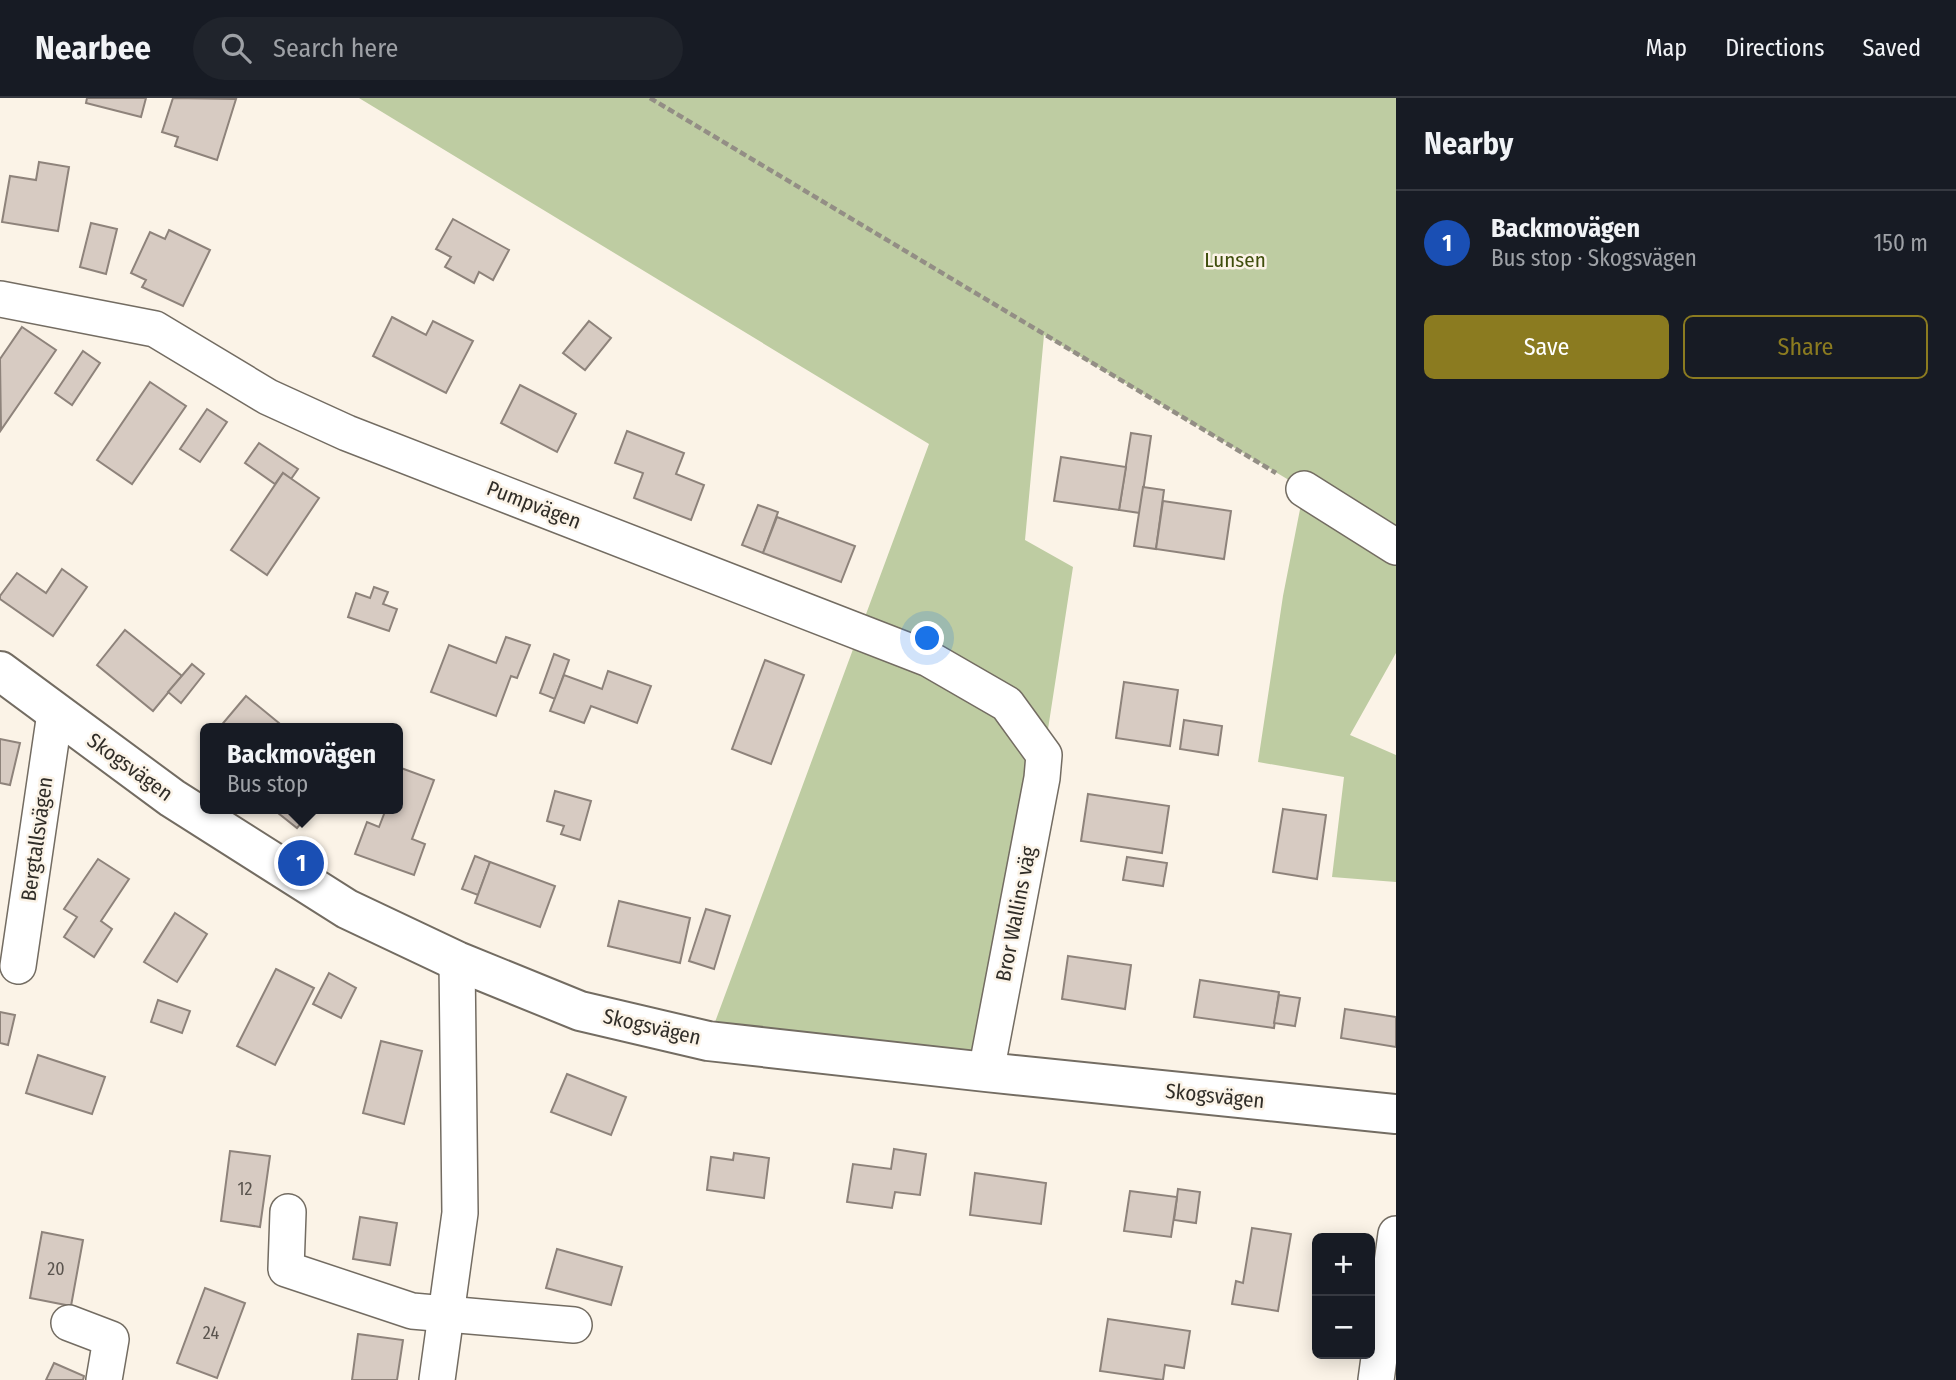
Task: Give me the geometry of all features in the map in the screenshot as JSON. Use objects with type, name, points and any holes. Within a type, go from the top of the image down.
[{"type":"street","name":"Pumpvägen","points":[[0,299],[155,330],[268,397],[347,433],[929,659],[1007,704],[1044,755]]},
{"type":"street","points":[[1304,489],[1396,547]]},
{"type":"street","name":"Skogsvägen","points":[[0,671],[172,797],[347,909],[457,961],[580,1011],[708,1041],[1396,1114]]},
{"type":"street","name":"Bergtallsvägen","points":[[18,966],[55,713]]},
{"type":"street","name":"Bror Wallins väg","points":[[986,1072],[1042,778],[1044,755]]},
{"type":"street","points":[[437,1380],[460,1213],[457,961]]},
{"type":"street","points":[[288,1212],[286,1269],[412,1311],[574,1325]]},
{"type":"street","points":[[1376,1380],[1396,1234]]},
{"type":"street","points":[[69,1323],[111,1339],[104,1380]]},
{"type":"path","points":[[650,98],[1304,489]]},
{"type":"green space","name":"Lunsen","points":[[359,98],[1396,98],[1396,653],[1350,735],[1396,755],[1396,882],[1332,877],[1344,777],[1258,762],[1283,596],[1304,489],[1044,335],[1025,540],[1073,567],[1044,755],[986,1072],[708,1041],[929,444]]},
{"type":"building","points":[[87,98],[146,98],[141,117],[86,103]]},
{"type":"building","points":[[173,98],[236,99],[217,160],[175,146],[178,137],[162,132]]},
{"type":"building","points":[[39,162],[69,167],[58,231],[2,222],[10,176],[36,180]]},
{"type":"building","points":[[453,219],[509,250],[493,280],[479,272],[474,283],[445,267],[451,257],[436,249]]},
{"type":"building","points":[[91,223],[117,229],[106,274],[80,267]]},
{"type":"building","points":[[169,230],[210,250],[183,306],[142,287],[146,280],[131,273],[150,232],[165,239]]},
{"type":"building","points":[[392,317],[426,335],[433,321],[473,341],[446,393],[373,356]]},
{"type":"building","points":[[589,321],[611,338],[585,370],[563,353]]},
{"type":"building","points":[[22,327],[56,350],[1,430],[0,359]]},
{"type":"building","points":[[83,351],[100,363],[72,405],[55,393]]},
{"type":"building","points":[[150,382],[186,406],[132,484],[97,460]]},
{"type":"building","points":[[520,385],[576,414],[557,452],[501,423]]},
{"type":"building","points":[[207,409],[227,422],[200,462],[180,449]]},
{"type":"building","points":[[627,431],[684,453],[676,474],[704,485],[691,520],[634,498],[643,473],[615,463]]},
{"type":"building","points":[[1131,433],[1151,436],[1140,513],[1119,510]]},
{"type":"building","points":[[259,443],[298,469],[291,479],[283,473],[275,484],[245,463]]},
{"type":"building","points":[[1061,457],[1126,467],[1119,510],[1054,501]]},
{"type":"building","points":[[283,473],[319,498],[267,575],[231,550]]},
{"type":"building","points":[[1143,487],[1164,490],[1156,549],[1134,546]]},
{"type":"building","points":[[1163,501],[1231,511],[1224,559],[1156,549]]},
{"type":"building","points":[[758,505],[778,512],[763,553],[742,545]]},
{"type":"building","points":[[777,517],[855,546],[841,582],[763,553]]},
{"type":"building","points":[[62,569],[87,587],[53,636],[0,599],[17,573],[46,593]]},
{"type":"building","points":[[374,587],[388,592],[383,604],[397,609],[389,631],[348,617],[356,593],[370,598]]},
{"type":"building","points":[[125,630],[182,676],[153,711],[97,665]]},
{"type":"building","points":[[506,637],[530,645],[517,678],[511,676],[496,716],[431,692],[449,645],[496,663]]},
{"type":"building","points":[[554,654],[569,660],[555,699],[540,693]]},
{"type":"building","points":[[765,660],[804,675],[771,764],[732,749]]},
{"type":"building","points":[[192,664],[204,674],[181,703],[168,692]]},
{"type":"building","points":[[608,671],[651,686],[637,723],[591,706],[584,723],[550,711],[564,675],[602,689]]},
{"type":"building","points":[[1124,682],[1178,690],[1170,746],[1116,738]]},
{"type":"building","points":[[246,696],[279,723],[223,723]]},
{"type":"building","points":[[1184,720],[1222,726],[1218,755],[1180,749]]},
{"type":"building","points":[[0,739],[20,743],[10,785],[0,783]]},
{"type":"building","points":[[403,769],[434,780],[412,839],[425,844],[414,875],[355,854],[367,822],[379,827],[384,814],[403,814]]},
{"type":"building","points":[[555,791],[591,801],[580,840],[561,834],[564,826],[547,821]]},
{"type":"building","points":[[1088,794],[1169,806],[1162,853],[1081,841]]},
{"type":"building","points":[[1283,809],[1326,815],[1317,879],[1273,872]]},
{"type":"building","points":[[279,814],[309,814],[297,828]]},
{"type":"building","points":[[475,856],[490,862],[478,895],[462,889]]},
{"type":"building","points":[[1127,857],[1167,863],[1163,886],[1123,880]]},
{"type":"building","points":[[98,859],[129,879],[101,921],[112,929],[94,957],[64,937],[77,917],[64,909]]},
{"type":"building","points":[[490,862],[555,886],[540,927],[475,903]]},
{"type":"building","points":[[619,901],[690,918],[680,963],[608,946]]},
{"type":"building","points":[[706,909],[730,916],[714,969],[689,961]]},
{"type":"building","points":[[175,913],[207,934],[177,982],[144,962]]},
{"type":"building","points":[[1068,956],[1131,965],[1125,1009],[1062,999]]},
{"type":"building","points":[[276,969],[314,988],[275,1065],[237,1046]]},
{"type":"building","points":[[329,973],[356,988],[341,1018],[313,1004]]},
{"type":"building","points":[[1200,980],[1279,992],[1274,1028],[1194,1017]]},
{"type":"building","points":[[1279,995],[1300,998],[1295,1026],[1274,1023]]},
{"type":"building","points":[[158,1000],[190,1011],[182,1033],[151,1022]]},
{"type":"building","points":[[1345,1009],[1396,1017],[1396,1047],[1341,1038]]},
{"type":"building","points":[[0,1012],[15,1015],[8,1045],[0,1043]]},
{"type":"building","points":[[381,1041],[422,1051],[404,1124],[363,1113]]},
{"type":"building","points":[[38,1055],[105,1077],[92,1114],[26,1093]]},
{"type":"building","points":[[567,1074],[626,1097],[611,1135],[551,1112]]},
{"type":"building","points":[[894,1149],[926,1154],[920,1195],[895,1192],[892,1208],[847,1202],[853,1164],[891,1169]]},
{"type":"building","points":[[230,1151],[270,1156],[260,1227],[221,1221]]},
{"type":"building","points":[[734,1153],[769,1158],[764,1198],[707,1190],[711,1157],[733,1160]]},
{"type":"building","points":[[975,1173],[1046,1183],[1041,1224],[970,1215]]},
{"type":"building","points":[[1178,1189],[1200,1192],[1196,1223],[1174,1220]]},
{"type":"building","points":[[1130,1191],[1177,1197],[1171,1237],[1124,1231]]},
{"type":"building","points":[[360,1217],[397,1223],[390,1265],[353,1259]]},
{"type":"building","points":[[1252,1228],[1291,1234],[1278,1311],[1232,1304],[1236,1281],[1243,1283]]},
{"type":"building","points":[[42,1232],[83,1240],[71,1306],[30,1298]]},
{"type":"building","points":[[557,1249],[622,1267],[611,1305],[546,1288]]},
{"type":"building","points":[[205,1288],[245,1303],[217,1378],[177,1363]]},
{"type":"building","points":[[1108,1319],[1190,1331],[1184,1368],[1165,1365],[1163,1380],[1100,1371]]},
{"type":"building","points":[[358,1334],[403,1340],[397,1380],[352,1380]]},
{"type":"building","points":[[54,1363],[84,1376],[83,1380],[46,1380]]},
{"type":"place","name":"Backmovägen","points":[[301,863]]}]
